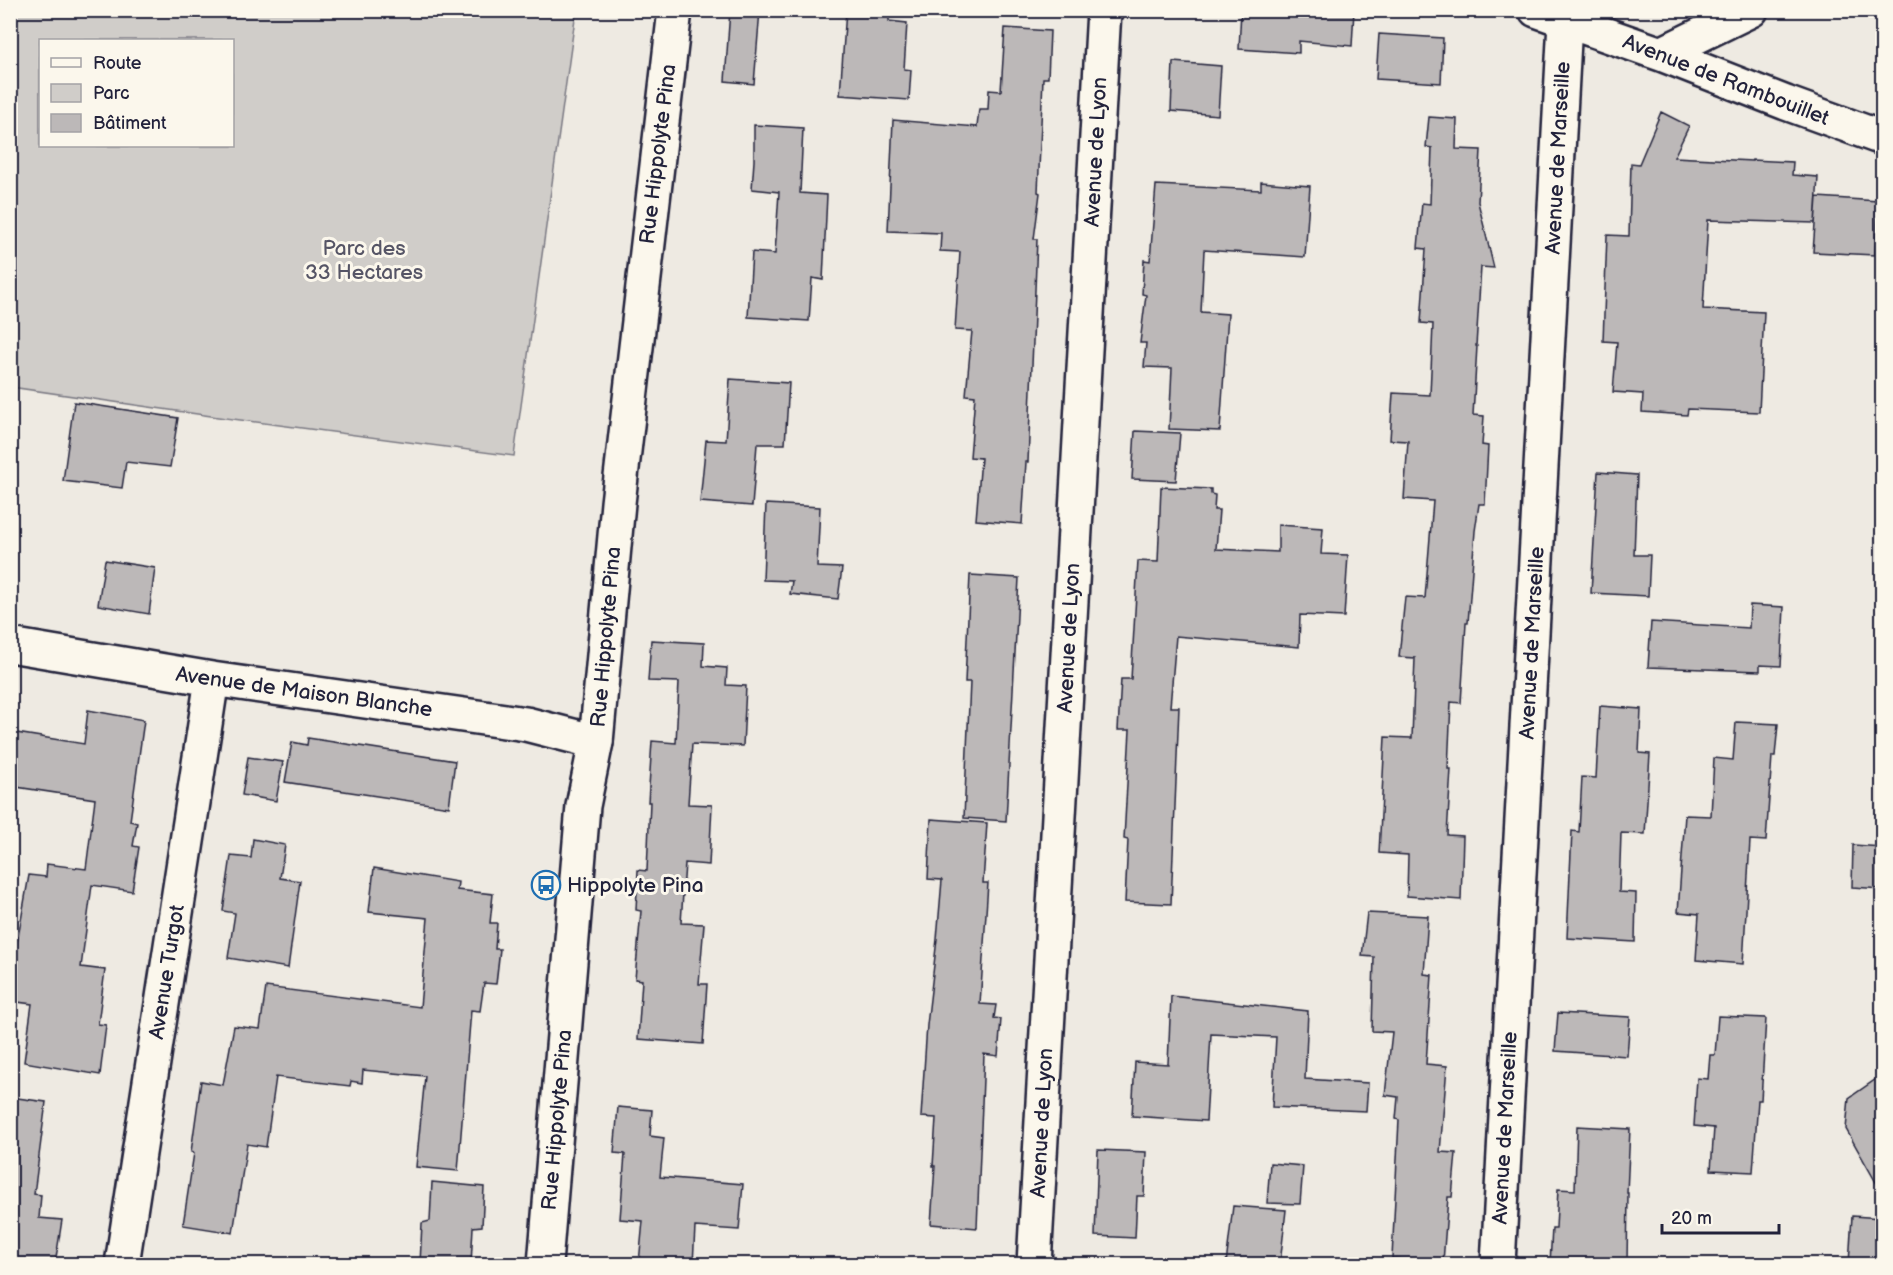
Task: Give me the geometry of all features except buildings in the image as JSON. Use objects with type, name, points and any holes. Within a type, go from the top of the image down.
[{"type":"street","name":"Rue Hippolyte Pina","points":[[545,1264],[583,806],[596,742],[618,503],[675,10]]},
{"type":"street","name":"Avenue de Lyon","points":[[1034,1264],[1104,10]]},
{"type":"street","points":[[1661,54],[1751,10]]},
{"type":"street","name":"Avenue de Rambouillet","points":[[1550,16],[1661,54],[1882,138]]},
{"type":"street","name":"Avenue de Marseille","points":[[1498,1264],[1550,16]]},
{"type":"street","name":"Avenue de Maison Blanche","points":[[10,645],[212,679],[526,724],[596,742]]},
{"type":"street","name":"Avenue Turgot","points":[[122,1264],[212,679]]},
{"type":"green space","name":"Parc des 33 Hectares","points":[[11,10],[576,11],[514,456],[11,387]]},
{"type":"place","name":"Hippolyte Pina","points":[[546,885]]}]
